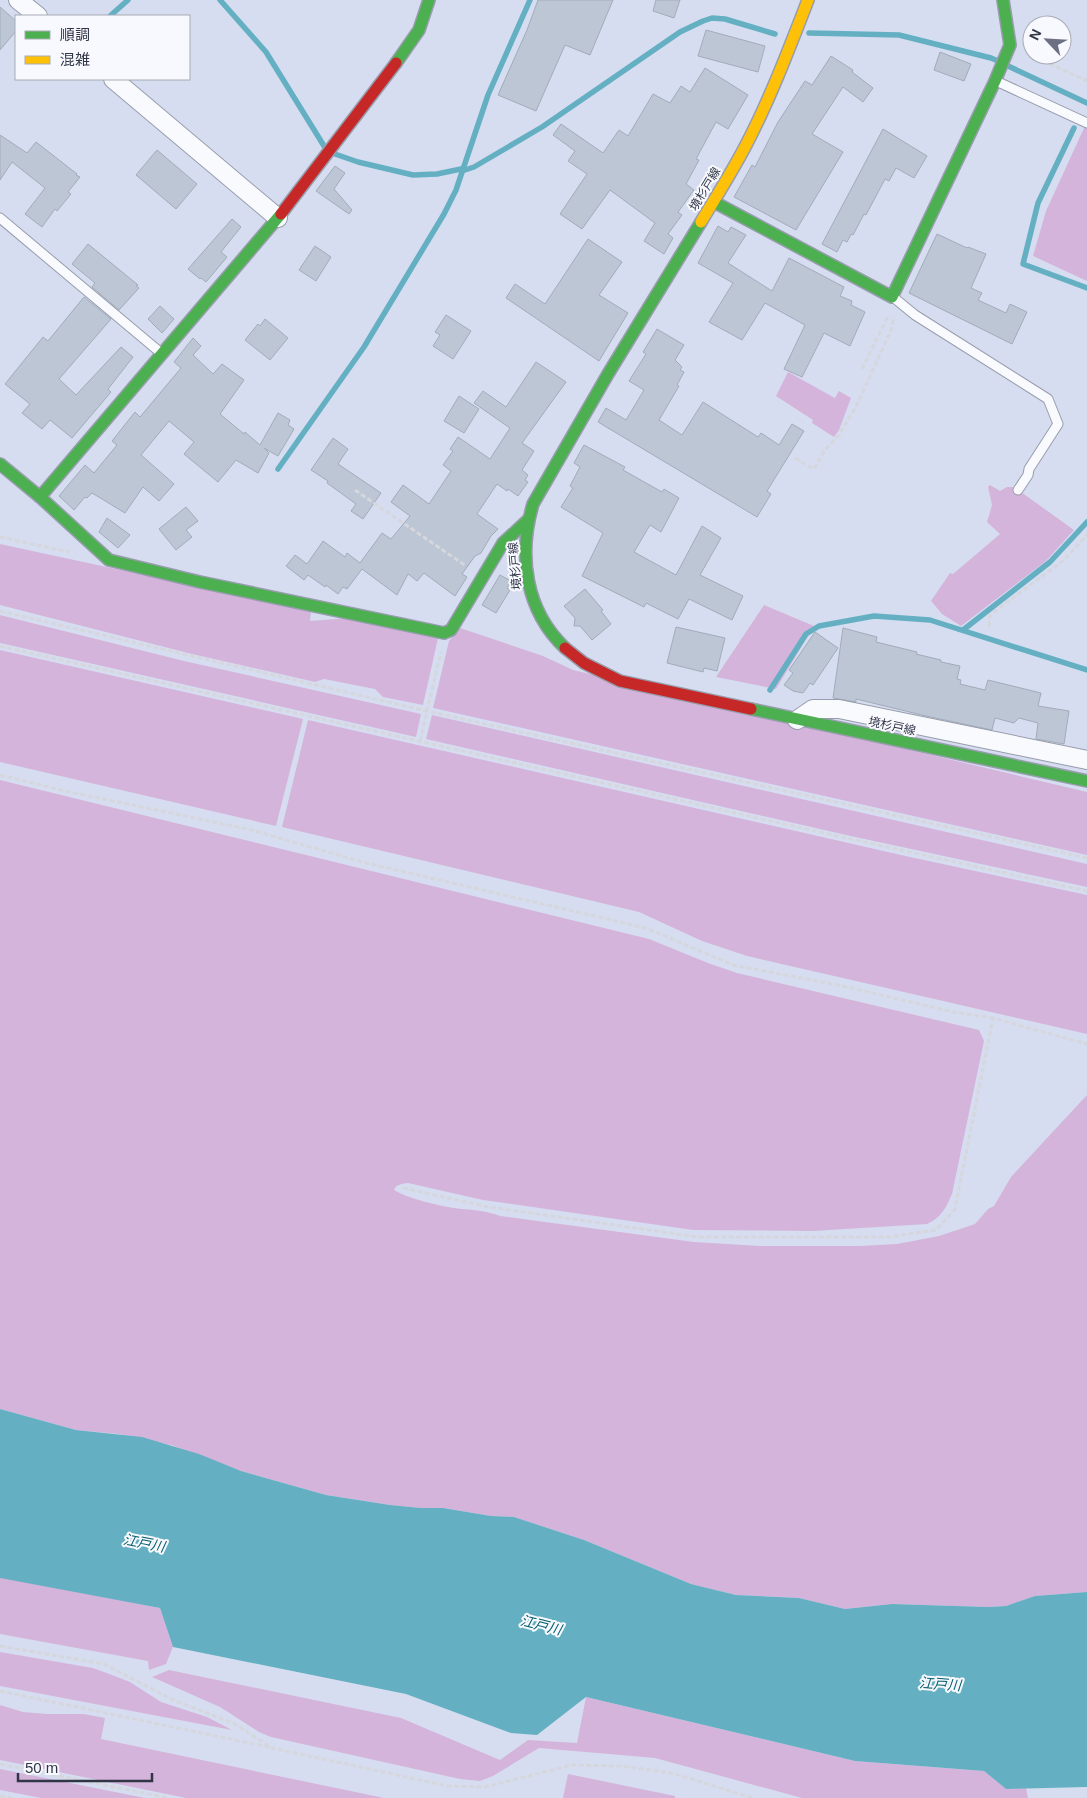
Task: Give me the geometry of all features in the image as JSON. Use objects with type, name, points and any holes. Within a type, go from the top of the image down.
[{"type":"street","points":[[18,0],[37,15]]},
{"type":"street","points":[[40,497],[278,218],[401,56],[419,30],[429,0]]},
{"type":"street","name":"境杉戸線","points":[[808,0],[788,53],[754,131],[714,202],[533,504],[525,539],[525,558],[531,594],[547,629],[562,647],[577,659],[604,675],[620,681],[1087,782]]},
{"type":"street","points":[[714,202],[893,302],[997,78],[1008,48],[1004,0]]},
{"type":"street","points":[[114,80],[278,218]]},
{"type":"street","points":[[0,464],[40,497],[109,560],[200,582],[444,633],[452,630],[504,543],[528,520]]},
{"type":"street","points":[[797,720],[813,709],[839,709],[1087,760]]},
{"type":"lane","points":[[997,78],[1087,123]]},
{"type":"lane","points":[[0,218],[163,354]]},
{"type":"lane","points":[[893,302],[1048,400],[1058,424],[1018,490]]},
{"type":"path","points":[[1008,48],[1087,81]]},
{"type":"path","points":[[862,369],[893,302]]},
{"type":"path","points":[[794,458],[814,469],[825,450],[839,435],[856,407],[892,328],[893,302]]},
{"type":"path","points":[[355,490],[482,578]]},
{"type":"path","points":[[989,626],[990,616],[995,611],[1063,561],[1087,535]]},
{"type":"path","points":[[0,537],[78,554]]},
{"type":"path","points":[[0,611],[427,710],[1087,858]]},
{"type":"path","points":[[0,646],[1087,891]]},
{"type":"path","points":[[420,742],[442,650]]},
{"type":"path","points":[[0,775],[70,792],[252,830],[362,862],[646,928],[733,964],[843,986],[953,1012],[993,1018],[1087,1044]]},
{"type":"path","points":[[403,1188],[489,1207],[698,1237],[888,1237],[936,1230],[955,1209],[993,1018]]},
{"type":"path","points":[[0,1646],[104,1664],[173,1700],[233,1723],[272,1748]]},
{"type":"path","points":[[0,1691],[448,1786],[485,1787],[572,1765],[621,1766],[672,1773],[752,1798]]},
{"type":"path","points":[[0,1764],[169,1798]]},
{"type":"path","points":[[0,1796],[13,1798]]},
{"type":"shaded area","points":[[1085,126],[1087,127],[1087,281],[1033,256],[1046,211]]},
{"type":"shaded area","points":[[788,372],[835,398],[839,391],[851,398],[839,430],[834,437],[812,423],[813,420],[776,396]]},
{"type":"shaded area","points":[[990,485],[1000,491],[1007,487],[1014,487],[1074,530],[1046,561],[961,626],[942,614],[931,601],[950,573],[953,574],[1000,534],[987,522],[992,505],[988,487]]},
{"type":"shaded area","points":[[0,544],[311,611],[310,621],[349,618],[438,638],[423,705],[383,697],[375,689],[324,679],[315,682],[192,654],[0,605]]},
{"type":"shaded area","points":[[764,605],[814,626],[776,689],[716,677]]},
{"type":"shaded area","points":[[0,615],[184,661],[421,714],[416,737],[0,643]]},
{"type":"shaded area","points":[[460,628],[543,656],[573,670],[1087,792],[1087,855],[433,708],[449,641]]},
{"type":"shaded area","points":[[0,650],[303,719],[276,826],[0,762]]},
{"type":"shaded area","points":[[432,715],[1087,864],[1087,887],[846,835],[426,739]]},
{"type":"shaded area","points":[[308,720],[901,855],[1087,895],[1087,1034],[747,956],[702,941],[639,912],[282,827]]},
{"type":"shaded area","points":[[0,780],[649,939],[737,973],[979,1030],[984,1041],[952,1194],[942,1212],[936,1219],[927,1224],[813,1231],[693,1230],[483,1200],[408,1183],[398,1185],[394,1190],[423,1201],[454,1208],[483,1211],[500,1216],[694,1242],[760,1246],[897,1244],[939,1236],[975,1224],[988,1209],[994,1206],[1011,1177],[1087,1095],[1087,1592],[1035,1596],[1006,1606],[892,1604],[845,1609],[799,1598],[736,1595],[691,1584],[584,1540],[514,1517],[491,1516],[443,1508],[390,1505],[326,1495],[241,1471],[171,1445],[119,1434],[76,1430],[0,1409]]},
{"type":"shaded area","points":[[0,1576],[160,1608],[173,1647],[166,1664],[149,1670],[148,1661],[0,1634]]},
{"type":"shaded area","points":[[0,1652],[93,1668],[130,1682],[161,1702],[207,1717],[232,1730],[0,1686]]},
{"type":"shaded area","points":[[169,1670],[401,1718],[500,1760],[528,1740],[577,1743],[586,1697],[855,1761],[984,1771],[1006,1789],[1026,1788],[1028,1798],[802,1798],[655,1758],[539,1748],[493,1776],[480,1781],[460,1779],[271,1737],[259,1732],[220,1707],[152,1677]]},
{"type":"shaded area","points":[[0,1705],[23,1712],[84,1714],[105,1718],[101,1739],[384,1798],[186,1798],[0,1760]]},
{"type":"shaded area","points":[[0,1769],[145,1798],[41,1798],[0,1790]]},
{"type":"shaded area","points":[[568,1774],[675,1796],[675,1798],[563,1798]]},
{"type":"water","name":"江戸川","points":[[0,1409],[76,1430],[142,1437],[199,1454],[241,1471],[326,1495],[390,1505],[443,1508],[491,1516],[514,1517],[584,1540],[691,1584],[736,1595],[799,1598],[845,1609],[892,1604],[1006,1606],[1035,1596],[1087,1592],[1087,1787],[1006,1789],[984,1771],[855,1761],[586,1697],[537,1735],[511,1733],[406,1694],[173,1647],[160,1608],[0,1578]]},
{"type":"building","points":[[538,0],[613,0],[590,55],[565,45],[536,111],[498,95],[527,30]]},
{"type":"building","points":[[656,0],[680,0],[674,18],[653,11]]},
{"type":"building","points":[[0,7],[15,20],[15,32],[0,50]]},
{"type":"building","points":[[706,30],[765,46],[758,72],[698,56]]},
{"type":"building","points":[[940,52],[971,64],[964,81],[934,70]]},
{"type":"building","points":[[831,56],[853,70],[852,72],[873,88],[863,102],[843,87],[812,134],[843,152],[796,230],[734,197],[752,165],[755,167],[778,122],[805,81],[812,85]]},
{"type":"building","points":[[705,68],[748,95],[728,129],[716,122],[696,159],[699,160],[686,184],[694,190],[678,212],[682,215],[668,234],[673,238],[664,254],[644,241],[655,223],[610,190],[582,229],[560,214],[587,174],[568,161],[575,151],[553,135],[561,124],[603,153],[619,130],[628,136],[653,94],[670,103],[681,86],[690,92]]},
{"type":"building","points":[[883,129],[927,156],[914,178],[896,168],[889,181],[885,179],[853,235],[851,234],[847,242],[843,240],[837,252],[822,244]]},
{"type":"building","points":[[0,135],[27,153],[36,142],[80,177],[68,192],[71,194],[57,211],[55,209],[42,227],[25,214],[45,188],[12,162],[0,180]]},
{"type":"building","points":[[157,150],[197,184],[176,209],[136,175]]},
{"type":"building","points":[[335,166],[345,173],[334,189],[352,210],[349,214],[316,191]]},
{"type":"building","points":[[232,219],[241,227],[221,252],[227,257],[206,282],[188,269]]},
{"type":"building","points":[[718,226],[728,232],[731,227],[746,235],[728,263],[772,291],[789,258],[844,287],[840,296],[852,301],[851,305],[865,312],[850,346],[824,333],[802,377],[784,369],[805,325],[765,303],[742,340],[709,322],[733,283],[698,263]]},
{"type":"building","points":[[937,234],[967,248],[986,254],[971,288],[982,293],[978,300],[1006,313],[1010,304],[1027,312],[1012,344],[909,293]]},
{"type":"building","points":[[588,239],[622,262],[599,295],[628,313],[599,361],[506,298],[515,284],[545,304]]},
{"type":"building","points":[[88,244],[138,285],[136,286],[139,288],[119,310],[92,287],[95,283],[72,264]]},
{"type":"building","points":[[315,246],[331,257],[316,281],[299,270]]},
{"type":"building","points":[[84,297],[111,319],[59,379],[76,395],[121,347],[133,357],[108,389],[111,392],[72,438],[50,420],[42,429],[22,413],[30,404],[5,384],[43,337],[48,341]]},
{"type":"building","points":[[160,306],[174,319],[162,333],[148,319]]},
{"type":"building","points":[[446,315],[471,331],[453,359],[433,346],[440,335],[435,332]]},
{"type":"building","points":[[265,319],[288,338],[270,360],[245,340],[258,324],[260,326]]},
{"type":"building","points":[[657,329],[684,345],[675,360],[682,367],[680,370],[684,372],[677,385],[679,386],[659,420],[682,435],[703,402],[758,437],[761,433],[779,445],[792,424],[804,431],[767,491],[771,494],[757,517],[598,422],[606,408],[626,420],[644,390],[629,381],[646,354],[643,352]]},
{"type":"building","points":[[193,338],[201,346],[193,355],[213,374],[222,364],[244,380],[220,414],[260,445],[278,413],[290,420],[288,425],[294,429],[278,456],[264,448],[269,453],[258,473],[236,460],[218,482],[184,454],[194,442],[169,421],[141,455],[174,484],[159,501],[143,487],[125,513],[92,493],[87,498],[85,497],[74,510],[59,496],[85,465],[94,473],[117,445],[112,441],[135,412],[140,417],[181,368],[174,362]]},
{"type":"building","points":[[536,362],[566,382],[522,443],[534,451],[522,470],[528,475],[525,480],[528,482],[518,496],[497,484],[477,514],[498,529],[491,536],[481,553],[475,556],[462,574],[467,577],[455,596],[424,573],[417,581],[408,574],[397,595],[362,569],[347,589],[343,587],[338,594],[308,575],[304,580],[286,566],[295,555],[307,564],[323,541],[345,557],[347,553],[360,563],[382,533],[391,539],[410,516],[391,502],[403,485],[429,504],[451,471],[443,465],[453,451],[450,449],[458,437],[490,459],[510,428],[474,403],[483,391],[506,407]]},
{"type":"building","points":[[459,396],[479,409],[464,433],[444,421]]},
{"type":"building","points":[[333,438],[348,449],[338,464],[381,493],[363,519],[351,511],[356,504],[311,470]]},
{"type":"building","points":[[584,445],[625,467],[623,470],[662,492],[664,489],[679,498],[661,532],[650,525],[634,552],[676,575],[702,526],[721,538],[700,575],[743,596],[732,620],[689,599],[678,619],[646,603],[644,607],[582,576],[603,533],[561,507],[573,488],[570,486],[580,467],[574,463]]},
{"type":"building","points":[[186,507],[198,521],[186,530],[192,537],[176,550],[159,529]]},
{"type":"building","points":[[107,518],[130,535],[118,548],[99,532]]},
{"type":"building","points":[[500,575],[511,581],[507,588],[510,590],[496,613],[482,605]]},
{"type":"building","points":[[585,589],[603,610],[601,611],[611,624],[592,640],[580,626],[574,626],[575,618],[564,606]]},
{"type":"building","points":[[676,627],[725,638],[717,671],[704,668],[703,672],[667,663]]},
{"type":"building","points":[[843,628],[877,637],[876,642],[917,652],[916,654],[960,666],[957,679],[961,680],[960,684],[985,690],[988,680],[1041,693],[1038,706],[1069,711],[1064,744],[1036,739],[1038,723],[1019,718],[1014,723],[995,718],[992,730],[856,699],[856,702],[833,698]]},
{"type":"building","points":[[815,632],[838,648],[813,685],[810,683],[803,693],[793,691],[784,685],[793,673],[789,670]]},
{"type":"waterway","points":[[111,15],[128,0]]},
{"type":"waterway","points":[[220,0],[266,52],[324,146]]},
{"type":"waterway","points":[[278,469],[364,347],[444,214],[456,190],[488,95],[530,0]]},
{"type":"waterway","points":[[335,154],[358,162],[413,175],[465,170],[474,167],[542,127],[680,32],[703,21],[712,18],[725,19],[775,34]]},
{"type":"waterway","points":[[809,33],[899,35],[998,61]]},
{"type":"waterway","points":[[1006,65],[1087,103]]},
{"type":"waterway","points":[[1074,128],[1038,203],[1023,264],[1087,288]]},
{"type":"waterway","points":[[963,630],[1050,562],[1087,522]]},
{"type":"waterway","points":[[770,690],[806,634],[819,626],[874,616],[930,620],[1087,670]]},
{"type":"traffic: fast","points":[[396,63],[419,30],[429,0]]},
{"type":"traffic: fast","points":[[714,202],[892,297],[995,81],[1010,45],[1003,0]]},
{"type":"traffic: fast","points":[[40,497],[281,214]]},
{"type":"traffic: fast","points":[[565,648],[541,617],[528,581],[526,543],[528,523],[533,504],[608,374],[701,222]]},
{"type":"traffic: fast","points":[[0,464],[40,497],[109,560],[200,582],[444,633],[451,630],[503,543],[528,520]]},
{"type":"traffic: fast","points":[[751,709],[1087,781]]},
{"type":"traffic: slow","points":[[701,222],[755,128],[779,74],[808,0]]},
{"type":"traffic: jam","points":[[281,214],[396,63]]},
{"type":"traffic: jam","points":[[565,648],[584,663],[620,681],[751,709]]}]
